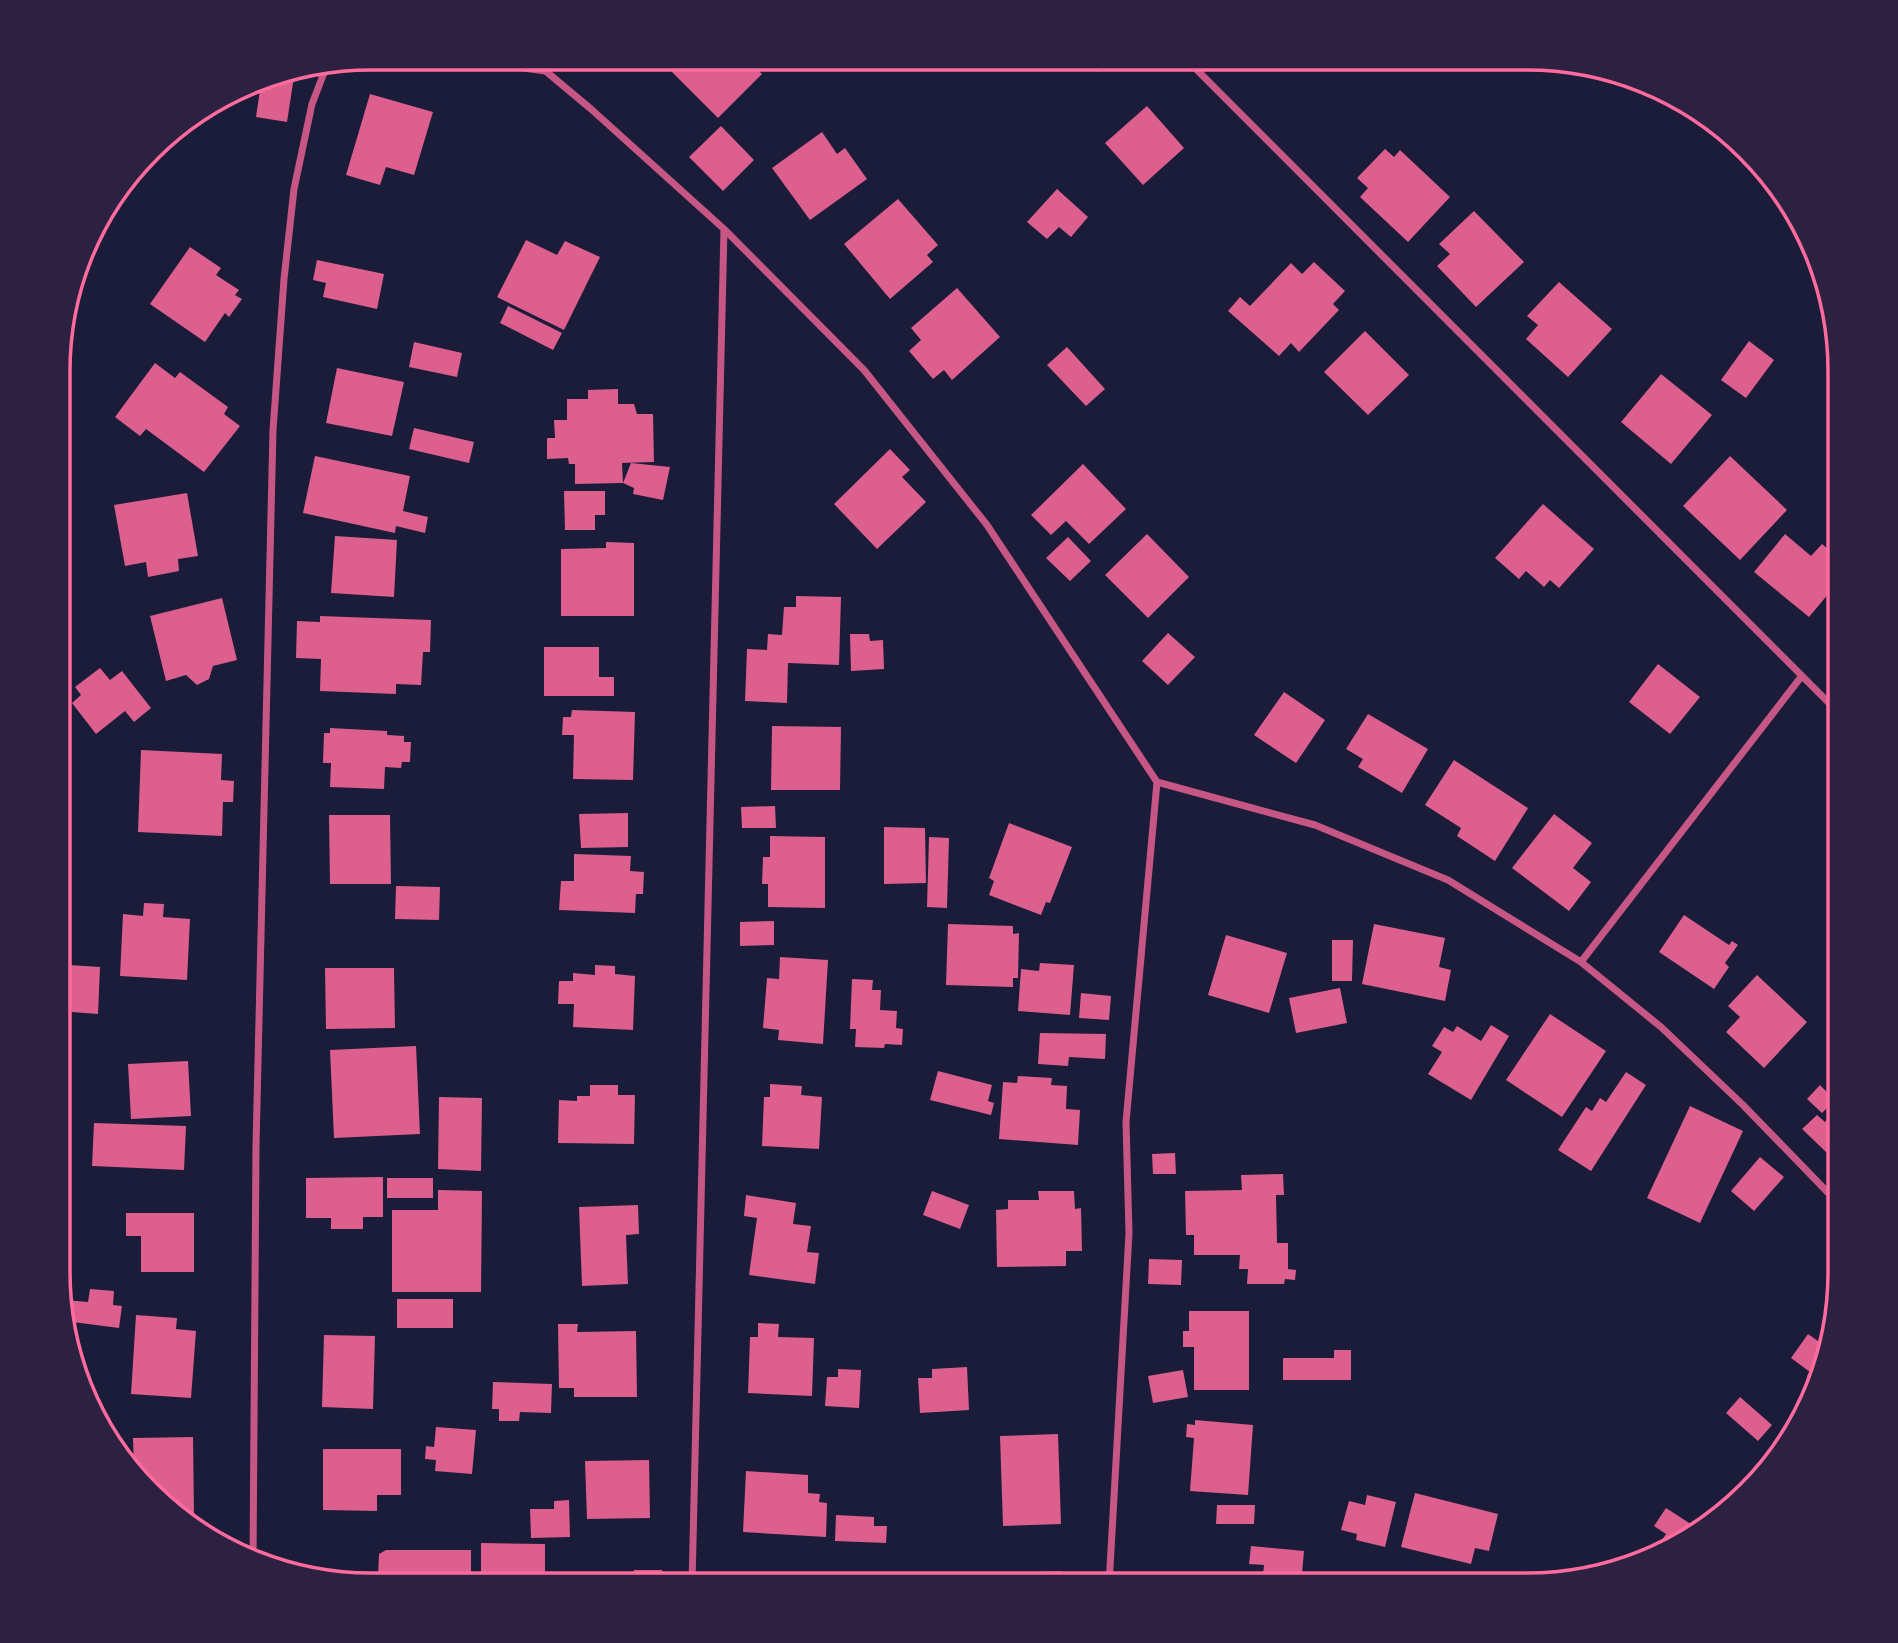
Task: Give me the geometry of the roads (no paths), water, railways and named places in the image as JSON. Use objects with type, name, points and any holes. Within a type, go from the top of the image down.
[{"type":"street","points":[[539,70],[546,71],[591,108],[724,229],[864,370],[988,525],[1157,782],[1126,1122],[1129,1233],[1110,1573]]},
{"type":"street","points":[[1197,70],[1828,703]]},
{"type":"street","points":[[253,1549],[256,1146],[273,430],[284,279],[294,189],[312,104],[323,74]]},
{"type":"street","points":[[692,1573],[724,229]]},
{"type":"street","points":[[1581,962],[1801,677]]},
{"type":"street","points":[[1157,782],[1315,825],[1448,880],[1581,962],[1661,1027],[1743,1105],[1828,1193]]}]
